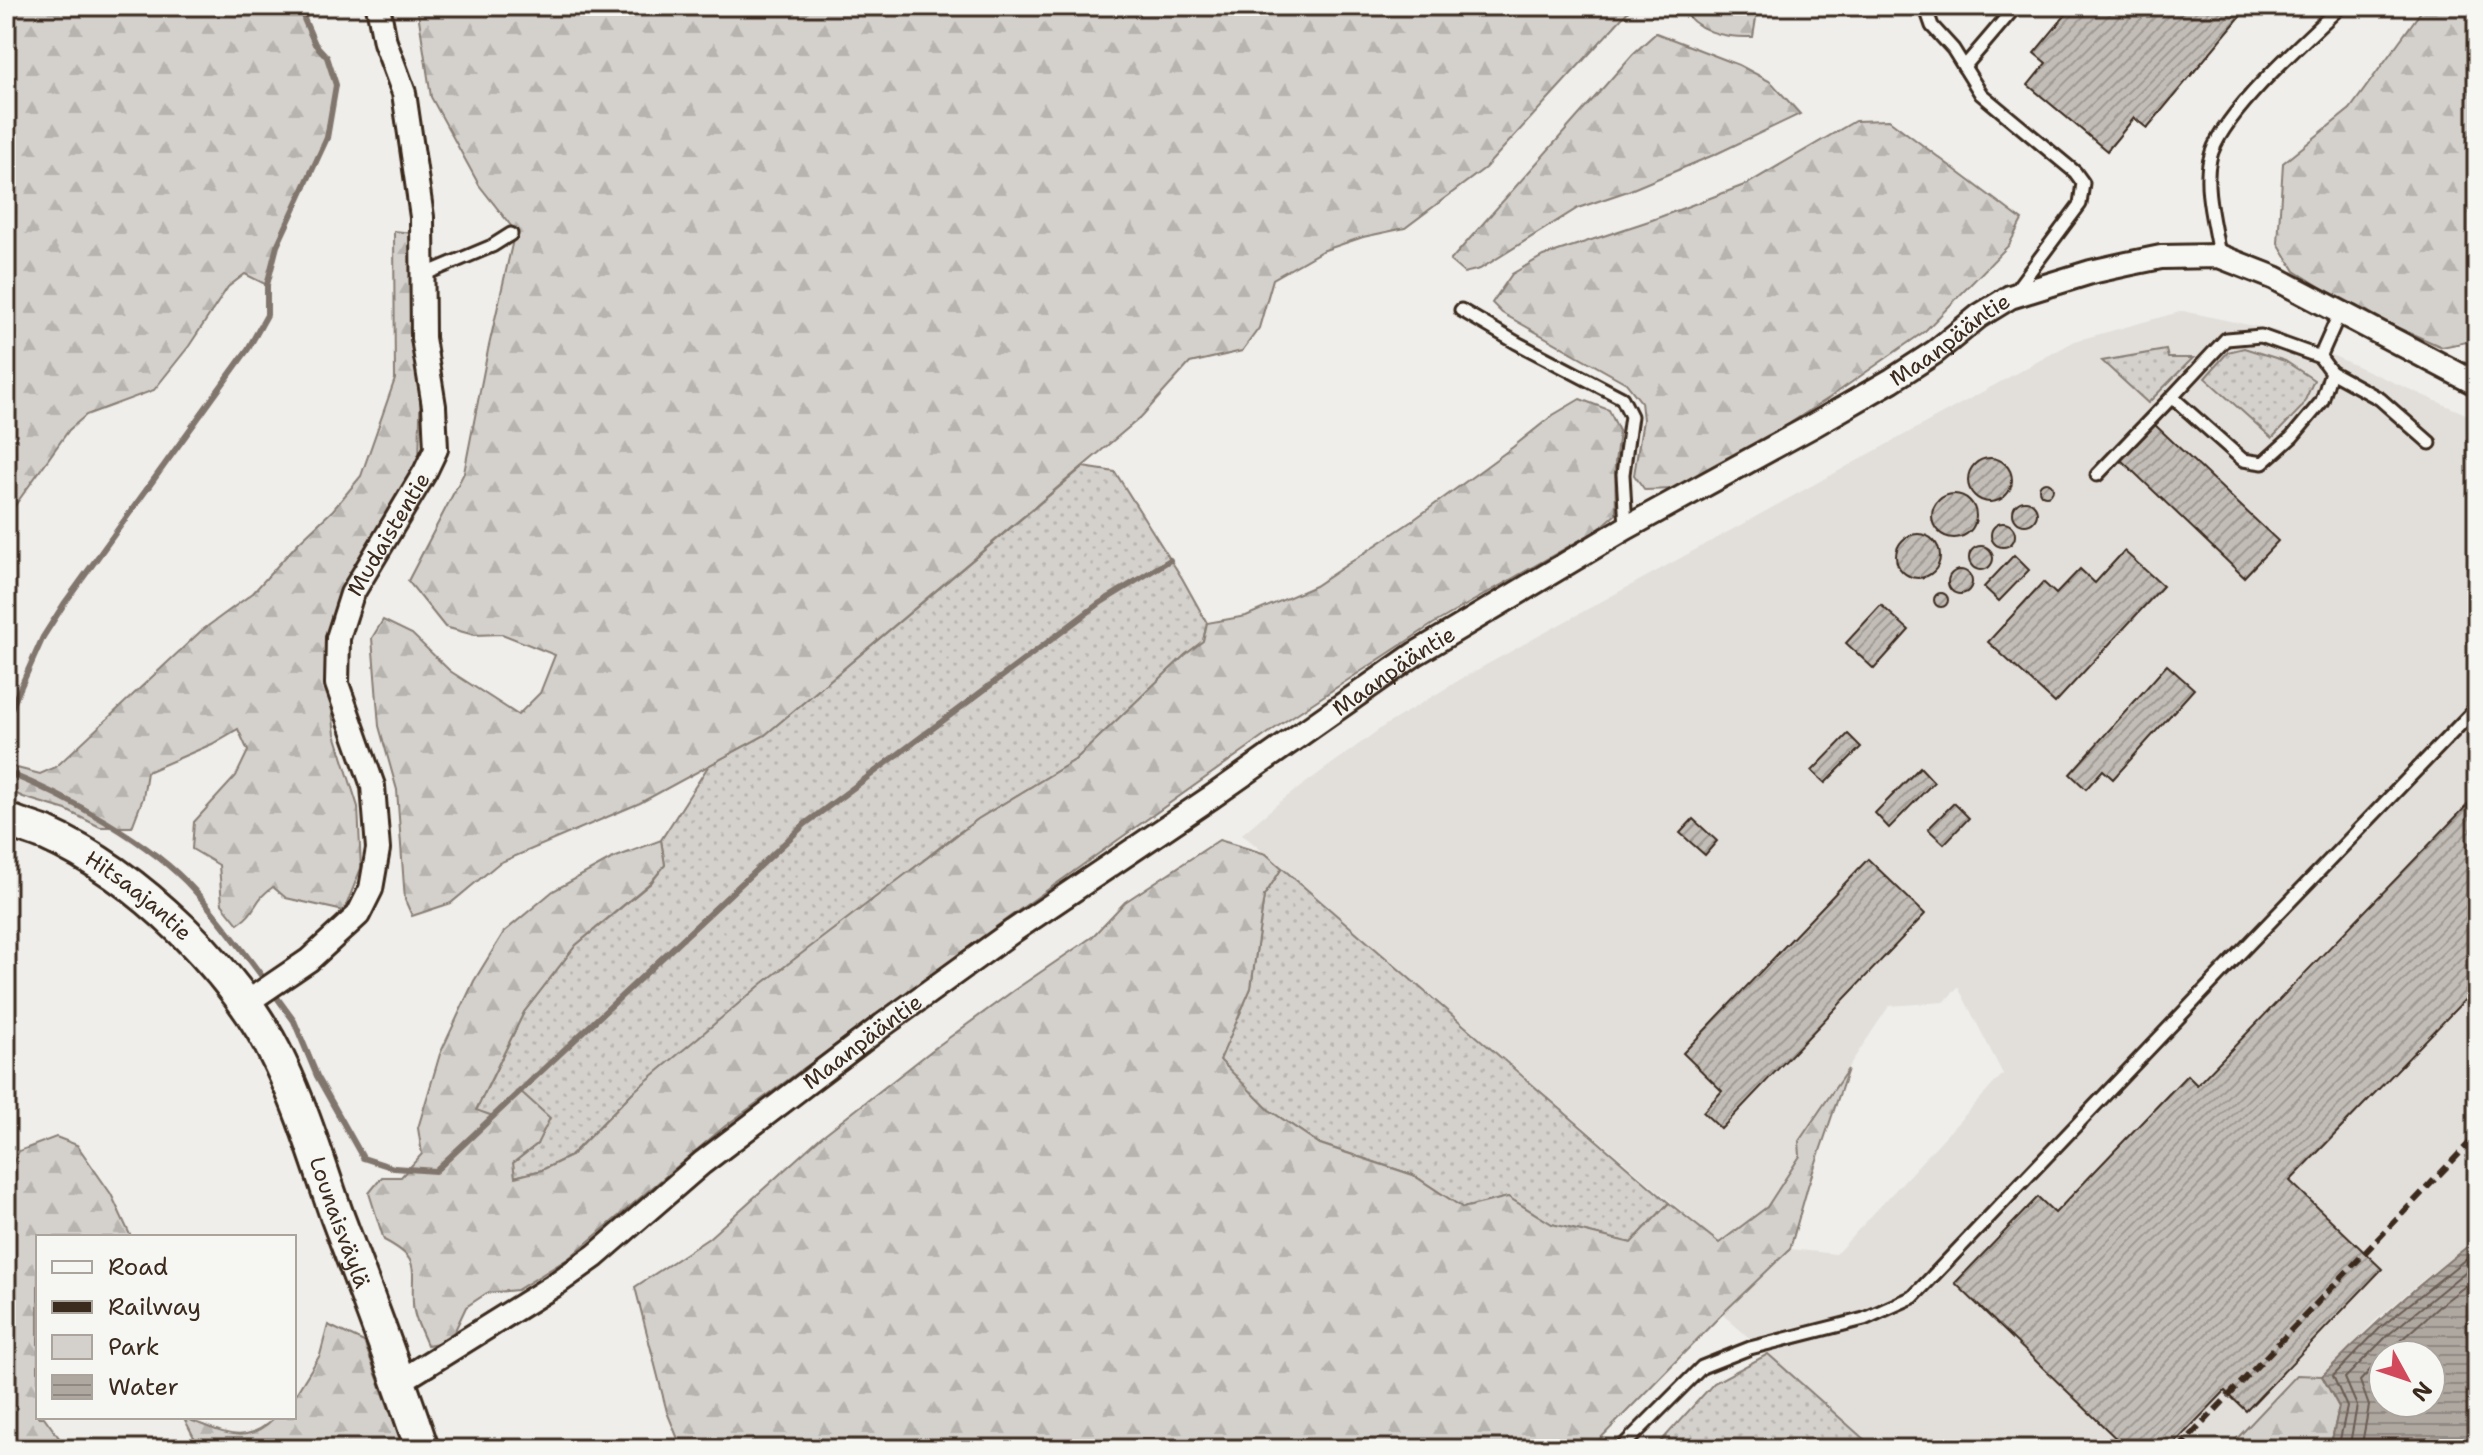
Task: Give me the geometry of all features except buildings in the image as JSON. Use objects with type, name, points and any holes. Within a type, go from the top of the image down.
[{"type":"street","name":"Mudaistentie","points":[[246,1003],[309,960],[358,915],[371,889],[378,849],[373,786],[337,684],[338,638],[352,594],[436,449],[434,406],[423,338],[422,217],[404,93],[385,42],[378,6]]},
{"type":"street","name":"Maanpääntie","points":[[399,1382],[553,1286],[595,1256],[702,1163],[883,1025],[1013,931],[1415,654],[1626,528],[1892,380],[2010,297],[2091,272],[2161,257],[2219,256],[2275,278],[2477,384]]},
{"type":"street","name":"Hitsaajantie","points":[[6,820],[45,834],[85,855],[120,879],[206,953],[246,1003]]},
{"type":"street","name":"Lounaisväylä","points":[[246,1003],[280,1062],[422,1449]]},
{"type":"lane","points":[[1925,6],[1932,26],[1953,49],[1981,94],[2075,172],[2083,183],[2080,204],[2010,297]]},
{"type":"lane","points":[[1964,67],[2016,6]]},
{"type":"lane","points":[[2219,256],[2209,161],[2217,138],[2277,68],[2341,6]]},
{"type":"lane","points":[[423,275],[480,252],[511,234]]},
{"type":"lane","points":[[1461,310],[1622,398],[1631,416],[1623,474],[1626,528]]},
{"type":"lane","points":[[2320,357],[2340,312]]},
{"type":"lane","points":[[2097,475],[2226,339],[2261,336],[2320,357],[2331,372],[2380,399],[2430,443]]},
{"type":"lane","points":[[2172,397],[2243,460],[2263,463],[2292,437],[2322,401],[2331,372]]},
{"type":"lane","points":[[1620,1449],[1702,1367],[1750,1348],[1864,1319],[1913,1297],[2477,707]]},
{"type":"shaded area","points":[[2183,311],[2277,331],[2477,419],[2477,1239],[2375,1321],[2322,1376],[2297,1375],[2227,1449],[1875,1449],[1722,1314],[1790,1249],[1836,1254],[2003,1074],[1958,987],[1944,1002],[1889,1006],[1799,1141],[1800,1156],[1767,1207],[1719,1243],[1242,834],[1281,801],[1384,726],[1466,676],[2075,341]]},
{"type":"green space","points":[[6,6],[307,6],[308,29],[331,66],[335,89],[328,130],[278,243],[267,285],[245,274],[228,287],[189,346],[154,390],[86,415],[69,430],[6,518]]},
{"type":"green space","points":[[417,6],[1633,6],[1485,168],[1405,228],[1363,237],[1322,251],[1273,279],[1259,328],[1242,351],[1190,363],[1141,417],[765,735],[640,803],[499,863],[451,903],[412,916],[405,900],[397,790],[379,726],[372,638],[383,620],[412,634],[450,671],[518,715],[540,693],[555,655],[502,634],[474,635],[445,627],[408,581],[464,473],[515,231],[479,185],[431,97]]},
{"type":"green space","points":[[1680,6],[1758,6],[1753,37],[1711,32],[1694,22]]},
{"type":"green space","points":[[2425,6],[2477,6],[2477,340],[2442,347],[2357,310],[2295,271],[2278,243],[2283,163],[2350,109]]},
{"type":"green space","points":[[1656,33],[1739,65],[1771,82],[1800,114],[1716,154],[1578,208],[1480,269],[1464,273],[1450,261],[1633,54]]},
{"type":"green space","points":[[1889,120],[2022,220],[2009,245],[1925,331],[1829,398],[1730,462],[1674,489],[1645,490],[1634,475],[1643,420],[1641,402],[1626,383],[1502,313],[1492,303],[1512,274],[1543,256],[1747,184],[1855,121]]},
{"type":"green space","points":[[394,231],[412,233],[421,362],[419,468],[327,673],[335,734],[358,807],[361,868],[344,911],[286,898],[273,887],[238,924],[222,904],[219,865],[192,849],[194,822],[236,776],[248,751],[238,729],[212,744],[147,772],[143,798],[132,827],[100,827],[66,810],[23,797],[6,789],[6,770],[9,766],[40,774],[56,767],[201,631],[253,593],[333,510],[361,476],[395,379]]},
{"type":"green space","points":[[2244,348],[2285,361],[2314,380],[2302,407],[2272,438],[2205,378],[2228,352]]},
{"type":"green space","points":[[2166,350],[2168,358],[2193,358],[2148,403],[2102,361]]},
{"type":"green space","points":[[1580,399],[1609,410],[1619,431],[1615,463],[1616,514],[1599,529],[1433,624],[1284,722],[1008,918],[724,1127],[569,1258],[517,1290],[487,1293],[466,1307],[450,1341],[427,1345],[413,1308],[412,1266],[404,1253],[384,1240],[369,1193],[382,1177],[401,1177],[422,1154],[418,1128],[440,1054],[474,981],[504,932],[553,891],[611,859],[661,840],[665,865],[651,882],[576,945],[524,1012],[476,1110],[493,1116],[519,1090],[550,1118],[537,1144],[513,1163],[515,1177],[542,1170],[571,1156],[632,1093],[763,983],[978,819],[1075,760],[1203,641],[1207,623],[1246,616],[1315,586],[1412,521],[1553,415]]},
{"type":"green space","points":[[1083,467],[1115,472],[1207,623],[1203,641],[1075,760],[954,836],[632,1093],[570,1156],[542,1170],[514,1177],[513,1163],[537,1144],[492,1116],[476,1111],[524,1012],[576,945],[651,883],[665,865],[661,840],[709,765],[765,735]]},
{"type":"green space","points":[[1219,840],[1266,854],[1282,868],[1264,896],[1251,988],[1220,1060],[1269,1110],[1320,1144],[1413,1175],[1463,1208],[1508,1197],[1552,1224],[1631,1243],[1669,1203],[1719,1243],[1767,1207],[1800,1156],[1799,1141],[1848,1069],[1790,1249],[1590,1449],[682,1449],[667,1412],[635,1287],[709,1238],[821,1137],[935,1048],[1092,937],[1125,902]]},
{"type":"green space","points":[[1282,868],[1669,1203],[1631,1243],[1551,1224],[1508,1197],[1463,1208],[1413,1175],[1320,1144],[1269,1110],[1219,1060],[1251,988],[1264,896]]},
{"type":"green space","points":[[56,1137],[77,1145],[111,1194],[130,1235],[36,1235],[36,1419],[45,1419],[62,1442],[57,1449],[6,1449],[6,1177],[19,1151]]},
{"type":"green space","points":[[328,1325],[364,1342],[404,1449],[200,1449],[185,1419],[242,1435],[264,1427],[273,1419],[296,1419],[296,1394],[320,1355]]},
{"type":"green space","points":[[1768,1354],[1875,1449],[1654,1449],[1714,1383]]},
{"type":"green space","points":[[2297,1375],[2322,1376],[2339,1407],[2330,1449],[2227,1449]]},
{"type":"water","points":[[2477,1239],[2477,1449],[2330,1449],[2339,1407],[2322,1376],[2416,1288]]},
{"type":"waterway","points":[[6,720],[43,637],[64,604],[248,349],[267,315],[267,285],[277,246],[327,138],[336,85],[327,57],[315,44],[304,19],[307,6]]},
{"type":"waterway","points":[[273,992],[294,1021],[317,1076],[363,1158],[394,1168],[435,1171],[805,824],[1100,603],[1170,560]]},
{"type":"waterway","points":[[6,772],[81,807],[155,855],[204,901],[267,983]]},
{"type":"railway","points":[[2178,1449],[2477,1135]]}]
